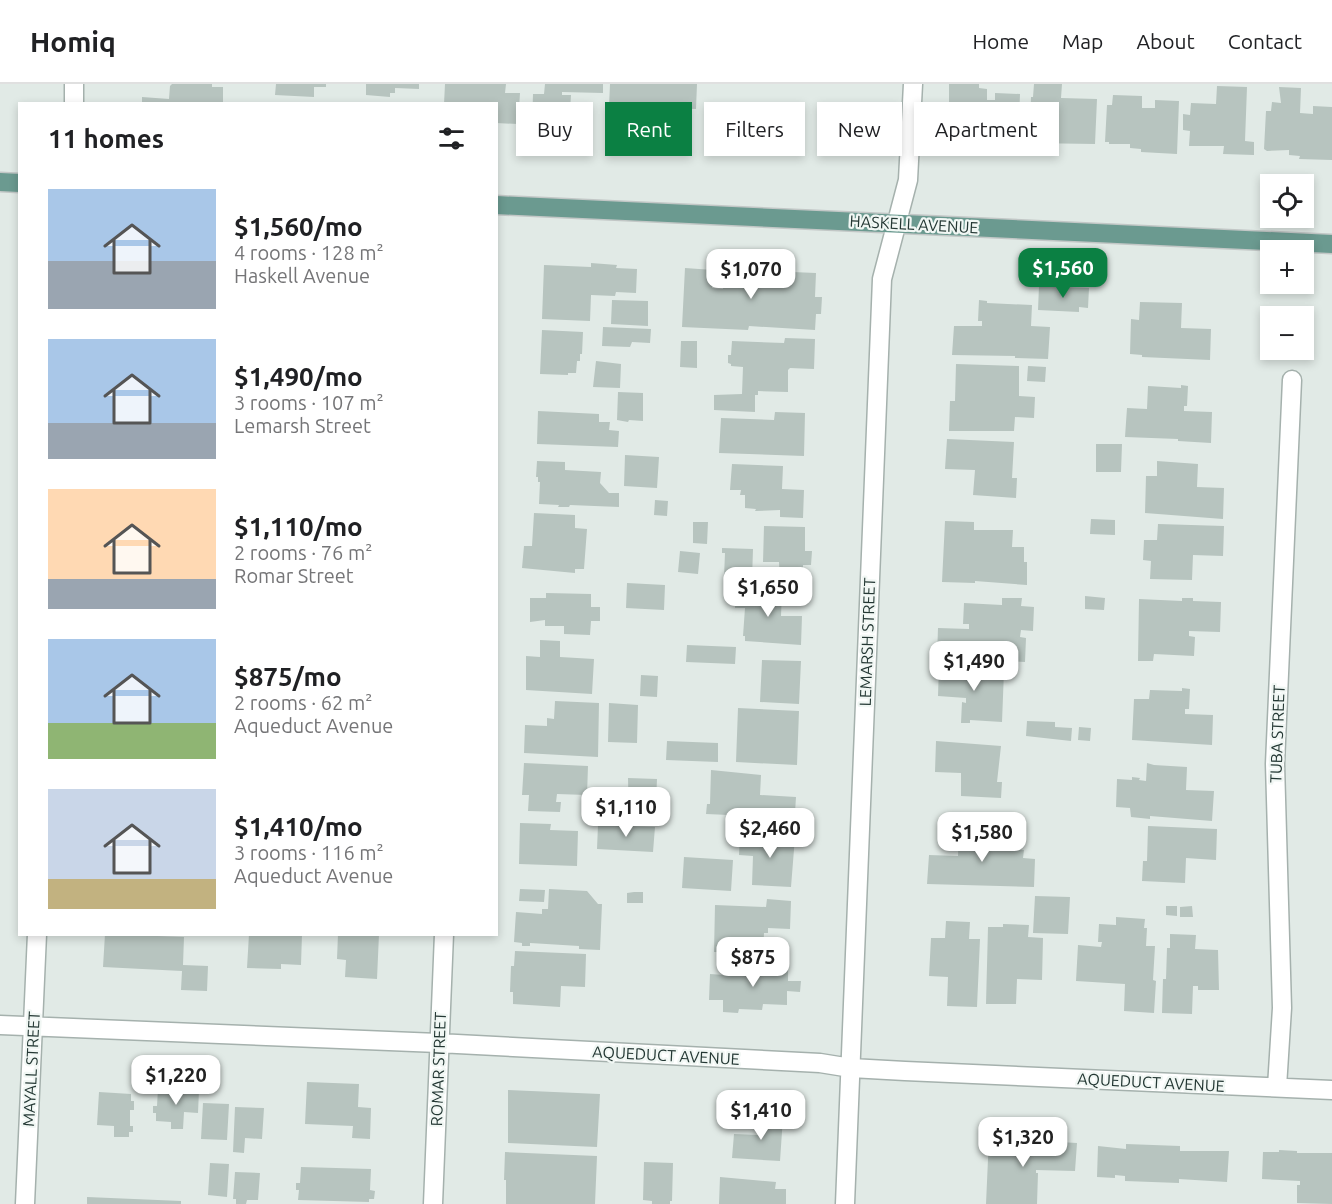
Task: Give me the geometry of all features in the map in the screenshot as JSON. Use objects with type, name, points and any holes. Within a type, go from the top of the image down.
[{"type":"main road","points":[[0,182],[18,183]]},
{"type":"main road","name":"HASKELL AVENUE","points":[[498,206],[1332,244]]},
{"type":"street","points":[[74,84],[74,102]]},
{"type":"street","name":"LEMARSH STREET","points":[[845,1204],[882,279],[908,180],[913,84]]},
{"type":"street","name":"TUBA STREET","points":[[1277,1088],[1282,1008],[1275,764],[1292,380]]},
{"type":"street","name":"MAYALL STREET","points":[[25,1204],[37,936]]},
{"type":"street","name":"ROMAR STREET","points":[[433,1204],[444,936]]},
{"type":"street","name":"AQUEDUCT AVENUE","points":[[0,1025],[438,1043],[820,1063],[851,1068],[1332,1090]]},
{"type":"building","points":[[172,84],[212,84],[212,87],[223,87],[223,102],[142,102],[142,97],[169,99]]},
{"type":"building","points":[[276,84],[326,84],[326,87],[314,87],[314,97],[275,95]]},
{"type":"building","points":[[366,84],[419,84],[419,89],[395,88],[395,93],[390,93],[390,97],[366,95]]},
{"type":"building","points":[[445,84],[506,84],[505,93],[520,93],[519,102],[516,102],[516,124],[498,123],[498,102],[444,102]]},
{"type":"building","points":[[545,84],[603,84],[603,93],[562,92],[562,95],[571,95],[571,102],[533,102],[533,94],[544,94]]},
{"type":"building","points":[[610,84],[697,84],[696,109],[692,109],[692,102],[609,102]]},
{"type":"building","points":[[949,84],[979,84],[979,88],[987,89],[987,100],[995,100],[995,93],[1020,94],[1020,102],[949,102]]},
{"type":"building","points":[[1034,84],[1062,84],[1061,98],[1097,99],[1095,144],[1059,143],[1059,102],[1031,102],[1031,97],[1033,97]]},
{"type":"building","points":[[1217,86],[1247,87],[1245,141],[1254,142],[1254,155],[1223,154],[1224,146],[1189,146],[1190,131],[1183,130],[1183,114],[1190,115],[1191,103],[1216,104]]},
{"type":"building","points":[[1279,87],[1301,88],[1300,113],[1313,114],[1313,106],[1332,107],[1332,160],[1299,159],[1300,156],[1289,155],[1289,150],[1267,151],[1264,149],[1266,111],[1271,111],[1272,102],[1281,103]]},
{"type":"building","points":[[1113,95],[1142,96],[1142,108],[1155,108],[1155,100],[1179,101],[1177,154],[1141,152],[1141,149],[1130,148],[1130,144],[1105,142],[1107,105],[1112,105]]},
{"type":"building","points":[[591,263],[637,269],[636,293],[616,292],[615,296],[591,295],[590,321],[542,319],[544,265],[591,267]]},
{"type":"building","points":[[685,268],[713,270],[712,288],[723,289],[724,269],[816,273],[815,297],[822,297],[821,314],[816,314],[815,330],[749,326],[748,330],[682,327]]},
{"type":"building","points":[[1039,286],[1089,288],[1088,308],[1079,307],[1079,312],[1038,310]]},
{"type":"building","points":[[612,300],[648,301],[648,326],[611,324]]},
{"type":"building","points":[[979,300],[987,301],[987,303],[1032,305],[1031,326],[1050,327],[1048,359],[952,355],[954,326],[982,326],[982,321],[978,321]]},
{"type":"building","points":[[1140,302],[1182,303],[1181,328],[1211,329],[1210,360],[1142,357],[1142,355],[1130,354],[1131,319],[1139,320]]},
{"type":"building","points":[[603,327],[651,329],[650,343],[632,342],[630,347],[602,346]]},
{"type":"building","points":[[542,330],[583,332],[582,354],[580,354],[580,361],[577,361],[576,373],[540,374]]},
{"type":"building","points":[[785,338],[815,339],[814,369],[790,368],[788,370],[788,392],[758,391],[758,395],[755,395],[755,412],[714,410],[714,395],[742,394],[743,367],[731,366],[728,363],[732,341],[784,343]]},
{"type":"building","points":[[681,341],[697,341],[697,368],[680,367]]},
{"type":"building","points":[[596,361],[621,364],[620,388],[593,387]]},
{"type":"building","points":[[956,364],[1019,366],[1019,396],[1035,397],[1034,418],[1015,417],[1014,431],[949,431],[950,401],[955,401]]},
{"type":"building","points":[[1028,366],[1046,367],[1045,382],[1027,381]]},
{"type":"building","points":[[1181,385],[1188,386],[1187,406],[1184,406],[1184,411],[1212,412],[1211,443],[1125,437],[1127,408],[1147,409],[1148,386],[1181,388]]},
{"type":"building","points":[[618,392],[643,393],[643,421],[617,420]]},
{"type":"building","points":[[538,411],[599,414],[599,422],[610,422],[609,430],[619,431],[618,447],[537,444]]},
{"type":"building","points":[[775,412],[805,413],[804,456],[719,453],[721,418],[774,420]]},
{"type":"building","points":[[947,439],[1014,442],[1012,478],[1017,478],[1016,498],[973,495],[975,470],[945,469]]},
{"type":"building","points":[[1096,444],[1122,444],[1121,472],[1096,472]]},
{"type":"building","points":[[625,455],[659,457],[657,488],[624,486]]},
{"type":"building","points":[[537,461],[565,462],[565,470],[601,472],[600,483],[609,493],[619,493],[619,507],[570,505],[569,507],[558,507],[559,505],[539,504],[540,482],[536,477]]},
{"type":"building","points":[[1157,461],[1198,464],[1197,487],[1224,488],[1223,519],[1145,513],[1146,476],[1157,476]]},
{"type":"building","points":[[732,464],[783,466],[782,489],[804,490],[803,518],[780,517],[780,510],[755,511],[756,509],[745,508],[745,495],[740,495],[741,490],[730,490]]},
{"type":"building","points":[[655,500],[668,501],[667,516],[654,515]]},
{"type":"building","points":[[534,513],[575,515],[575,528],[587,529],[584,569],[575,569],[575,573],[522,568],[524,546],[532,546]]},
{"type":"building","points":[[1091,519],[1115,520],[1115,535],[1090,534]]},
{"type":"building","points":[[945,521],[974,522],[974,530],[1013,530],[1012,547],[1024,547],[1024,562],[1027,562],[1027,585],[975,581],[975,583],[942,582]]},
{"type":"building","points":[[693,522],[708,522],[707,544],[693,543]]},
{"type":"building","points":[[1158,524],[1224,526],[1223,556],[1193,555],[1192,580],[1150,579],[1151,561],[1143,560],[1144,540],[1157,540]]},
{"type":"building","points":[[764,526],[805,527],[805,551],[812,551],[811,565],[803,565],[803,582],[780,581],[779,562],[763,562]]},
{"type":"building","points":[[722,548],[753,549],[752,579],[724,577],[725,553],[722,553]]},
{"type":"building","points":[[680,551],[700,553],[698,574],[678,572]]},
{"type":"building","points":[[627,583],[665,585],[664,610],[626,608]]},
{"type":"building","points":[[735,590],[782,591],[781,616],[802,616],[801,645],[745,641],[745,636],[743,636],[745,608],[735,608]]},
{"type":"building","points":[[546,593],[591,594],[591,607],[600,607],[600,621],[591,621],[590,635],[564,634],[564,626],[545,626],[545,620],[530,622],[530,598],[546,598]]},
{"type":"building","points":[[1085,596],[1105,598],[1104,610],[1085,609]]},
{"type":"building","points":[[1002,598],[1022,598],[1021,606],[1034,607],[1033,631],[1021,630],[1020,637],[1026,638],[1025,662],[937,658],[938,628],[969,629],[969,624],[963,624],[964,603],[1002,605]]},
{"type":"building","points":[[1182,598],[1193,598],[1193,601],[1221,602],[1220,632],[1189,631],[1189,636],[1195,637],[1194,656],[1154,654],[1153,661],[1138,661],[1139,599],[1182,601]]},
{"type":"building","points":[[540,640],[560,641],[560,657],[594,659],[592,694],[526,690],[526,656],[540,657]]},
{"type":"building","points":[[687,645],[736,647],[735,664],[686,662]]},
{"type":"building","points":[[762,660],[801,661],[799,704],[760,702]]},
{"type":"building","points":[[939,665],[1004,671],[1002,722],[970,720],[970,723],[961,723],[962,702],[966,703],[966,698],[938,696]]},
{"type":"building","points":[[641,675],[658,676],[657,697],[640,696]]},
{"type":"building","points":[[1182,688],[1190,689],[1189,709],[1185,709],[1185,714],[1213,715],[1212,745],[1132,740],[1134,699],[1149,699],[1150,690],[1182,691]]},
{"type":"building","points":[[555,701],[599,703],[598,757],[524,753],[525,725],[547,726],[547,718],[554,719]]},
{"type":"building","points":[[609,703],[638,705],[637,743],[608,742]]},
{"type":"building","points":[[738,708],[799,711],[797,765],[736,762]]},
{"type":"building","points":[[1027,721],[1055,722],[1055,727],[1072,728],[1071,741],[1026,736]]},
{"type":"building","points":[[1079,727],[1091,728],[1090,741],[1078,740]]},
{"type":"building","points":[[667,741],[718,743],[718,762],[666,760]]},
{"type":"building","points":[[936,741],[1001,746],[997,782],[1002,782],[1001,798],[961,796],[961,773],[935,772]]},
{"type":"building","points":[[524,763],[588,766],[587,795],[557,794],[556,802],[561,802],[560,812],[528,811],[529,795],[522,795]]},
{"type":"building","points":[[1147,763],[1187,767],[1186,790],[1214,791],[1212,821],[1150,816],[1150,819],[1131,817],[1130,808],[1116,807],[1117,779],[1132,780],[1132,777],[1146,781]]},
{"type":"building","points":[[711,770],[761,775],[760,795],[796,797],[794,828],[768,827],[769,817],[734,815],[734,817],[729,817],[729,815],[706,814],[707,804],[710,804]]},
{"type":"building","points":[[628,778],[657,779],[655,825],[629,824]]},
{"type":"building","points":[[520,823],[551,824],[550,830],[578,831],[577,866],[519,864]]},
{"type":"building","points":[[598,825],[655,827],[653,852],[597,849]]},
{"type":"building","points":[[1148,826],[1217,829],[1216,860],[1186,858],[1185,883],[1142,881],[1143,861],[1147,861]]},
{"type":"building","points":[[959,830],[1002,832],[1001,848],[1024,850],[1023,858],[1035,859],[1034,887],[927,884],[929,855],[958,856]]},
{"type":"building","points":[[740,834],[795,837],[791,887],[752,885],[753,856],[739,855]]},
{"type":"building","points":[[684,857],[733,860],[731,891],[682,888]]},
{"type":"building","points":[[520,889],[545,890],[544,902],[519,901]]},
{"type":"building","points":[[549,889],[587,891],[598,904],[602,904],[600,950],[579,949],[579,946],[530,943],[530,946],[522,946],[522,943],[514,942],[516,912],[542,914],[542,909],[548,909]]},
{"type":"building","points":[[643,892],[643,903],[627,903],[627,893]]},
{"type":"building","points":[[1035,896],[1070,897],[1068,934],[1033,933]]},
{"type":"building","points":[[767,899],[791,901],[790,929],[768,928],[768,933],[764,933],[763,953],[714,952],[715,905],[766,907]]},
{"type":"building","points":[[1166,906],[1177,906],[1177,916],[1166,915]]},
{"type":"building","points":[[1192,906],[1193,917],[1180,917],[1180,907]]},
{"type":"building","points":[[1116,917],[1145,919],[1146,946],[1155,946],[1154,1013],[1124,1011],[1125,984],[1076,981],[1078,945],[1101,947],[1102,942],[1098,942],[1099,924],[1116,925]]},
{"type":"building","points":[[946,921],[970,922],[969,939],[980,939],[977,1007],[947,1006],[948,977],[929,976],[931,938],[945,938]]},
{"type":"building","points":[[1003,924],[1029,925],[1028,937],[1043,938],[1042,980],[1017,979],[1016,1004],[986,1004],[988,927],[1003,927]]},
{"type":"building","points":[[1170,934],[1196,935],[1195,949],[1218,950],[1219,990],[1198,990],[1198,986],[1193,986],[1192,1014],[1162,1013],[1163,979],[1166,979]]},
{"type":"building","points":[[105,936],[184,937],[183,965],[208,966],[207,991],[181,990],[182,971],[103,967]]},
{"type":"building","points":[[249,936],[302,936],[301,965],[281,964],[281,969],[247,968]]},
{"type":"building","points":[[338,936],[379,936],[377,979],[345,977],[346,960],[337,959]]},
{"type":"building","points":[[515,951],[586,954],[585,987],[561,986],[560,1007],[513,1004],[513,992],[510,992],[511,966],[514,966]]},
{"type":"building","points":[[718,956],[744,958],[744,968],[717,966]]},
{"type":"building","points":[[763,963],[788,964],[788,981],[801,981],[800,992],[787,991],[787,1005],[763,1004],[762,1010],[739,1009],[738,1013],[723,1012],[723,1000],[709,1000],[710,974],[724,975],[724,971],[762,972]]},
{"type":"building","points":[[307,1082],[359,1084],[358,1107],[371,1108],[370,1139],[352,1138],[353,1126],[305,1124]]},
{"type":"building","points":[[178,1087],[184,1087],[184,1090],[199,1090],[198,1113],[184,1112],[183,1129],[171,1129],[171,1122],[156,1121],[153,1106],[157,1106],[158,1089],[178,1089]]},
{"type":"building","points":[[508,1090],[600,1094],[597,1147],[508,1143]]},
{"type":"building","points":[[99,1092],[131,1094],[134,1110],[130,1110],[130,1126],[133,1126],[133,1132],[129,1132],[129,1137],[114,1137],[114,1126],[97,1125]]},
{"type":"building","points":[[203,1103],[229,1104],[227,1140],[201,1139]]},
{"type":"building","points":[[235,1107],[264,1108],[262,1139],[245,1138],[244,1153],[233,1152]]},
{"type":"building","points":[[760,1116],[783,1117],[780,1161],[732,1158],[734,1134],[758,1135]]},
{"type":"building","points":[[989,1137],[1077,1143],[1075,1171],[1036,1170],[1038,1173],[1037,1204],[986,1204]]},
{"type":"building","points":[[1126,1144],[1180,1146],[1180,1151],[1229,1151],[1227,1182],[1179,1179],[1179,1183],[1125,1181],[1125,1176],[1097,1177],[1098,1146],[1126,1149]]},
{"type":"building","points":[[1279,1150],[1297,1151],[1297,1153],[1332,1153],[1332,1204],[1297,1203],[1297,1185],[1300,1185],[1300,1181],[1262,1179],[1263,1152],[1279,1152]]},
{"type":"building","points":[[505,1152],[597,1156],[595,1204],[506,1204]]},
{"type":"building","points":[[644,1162],[673,1163],[670,1204],[652,1204],[652,1201],[643,1200]]},
{"type":"building","points":[[210,1163],[229,1164],[227,1197],[208,1195]]},
{"type":"building","points":[[301,1167],[371,1169],[370,1190],[375,1191],[374,1199],[369,1199],[369,1202],[298,1200],[299,1190],[296,1190],[296,1183],[300,1183]]},
{"type":"building","points":[[235,1172],[260,1173],[258,1200],[247,1200],[246,1204],[236,1204],[236,1199],[233,1199]]},
{"type":"building","points":[[720,1177],[776,1182],[775,1189],[786,1189],[786,1204],[719,1204]]},
{"type":"building","points":[[87,1197],[181,1201],[181,1204],[87,1204]]}]
